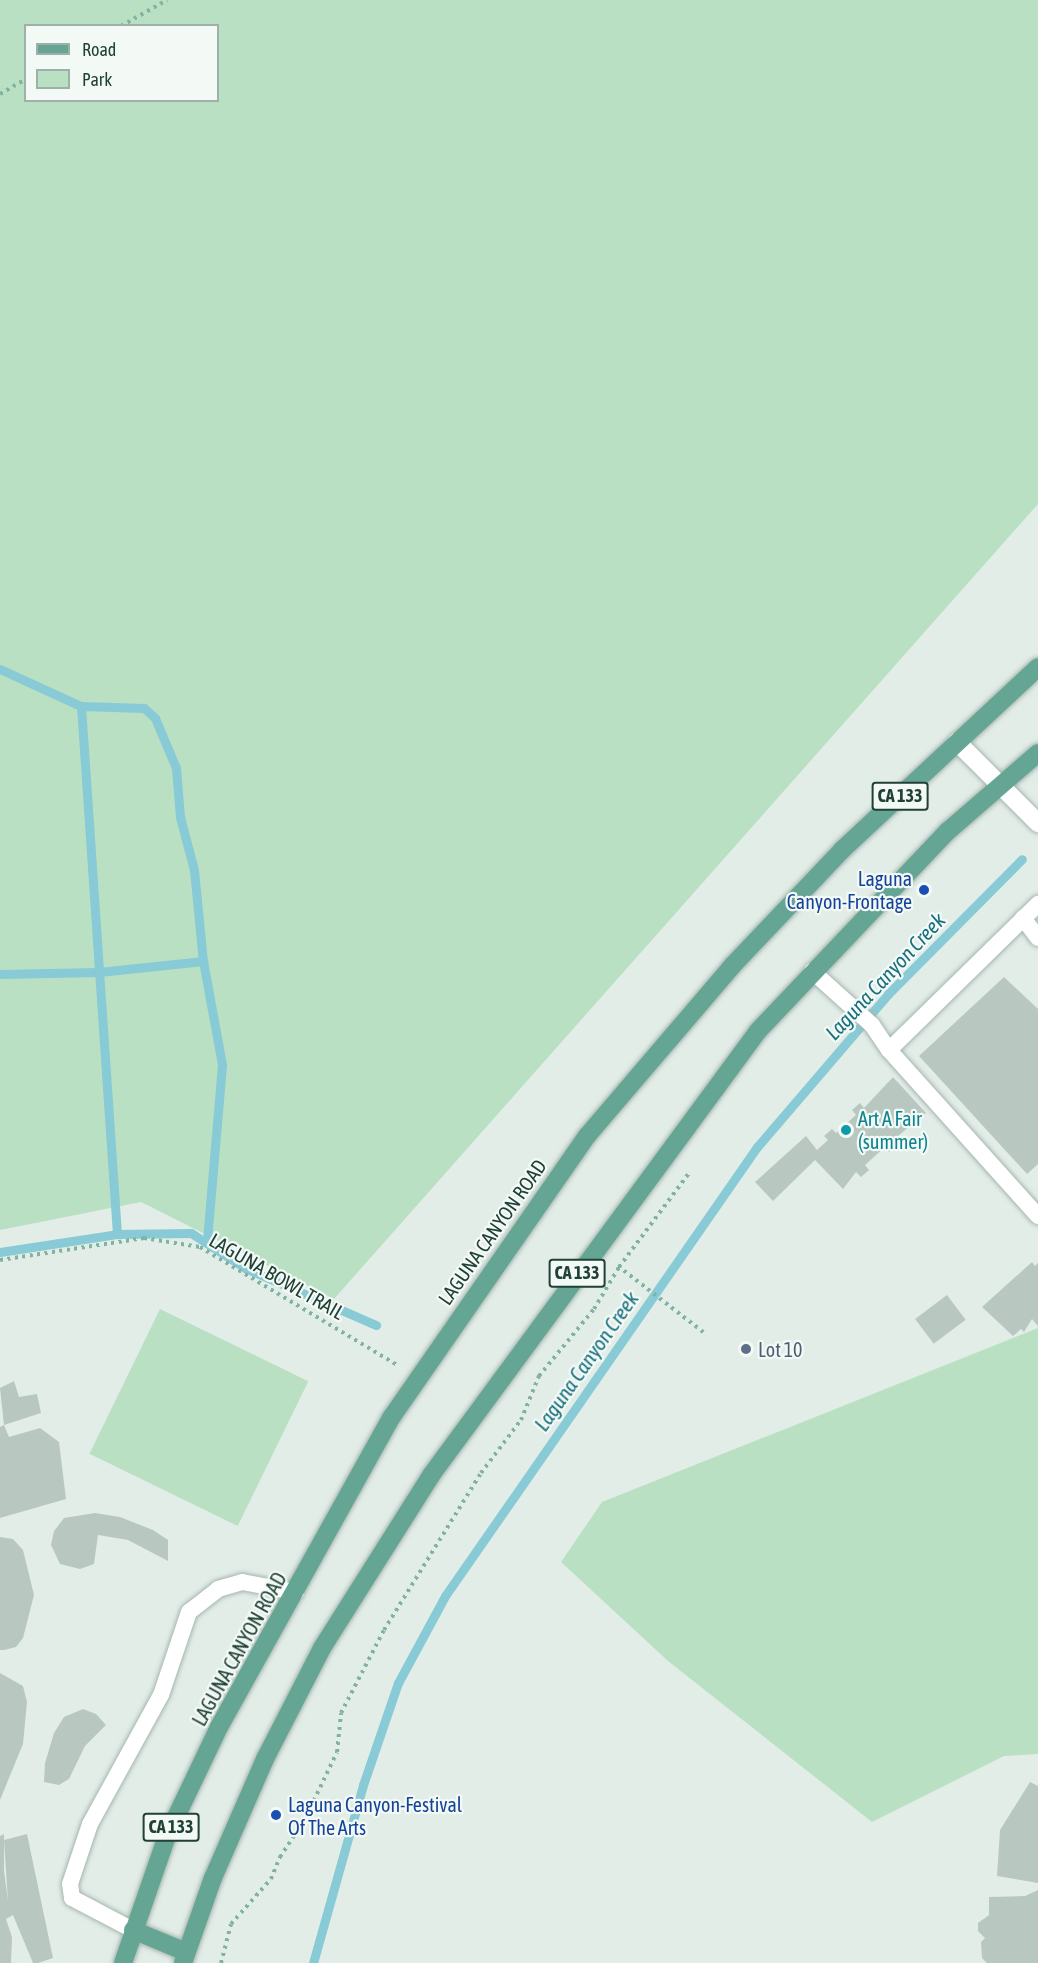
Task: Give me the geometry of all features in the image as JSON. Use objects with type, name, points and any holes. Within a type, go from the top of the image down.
[{"type":"main road","name":"LAGUNA CANYON ROAD","points":[[123,1963],[167,1836],[219,1727],[391,1418],[587,1136],[733,965],[842,850],[1038,667]]},
{"type":"main road","name":"CA 133","points":[[185,1958],[265,1759],[322,1648],[432,1474],[758,1031],[812,971],[948,831],[1038,753]]},
{"type":"main road","points":[[134,1930],[185,1958]]},
{"type":"street","points":[[957,742],[1038,823]]},
{"type":"lane","points":[[889,1050],[1038,904]]},
{"type":"lane","points":[[1023,918],[1038,938]]},
{"type":"lane","points":[[812,971],[872,1024],[889,1050],[1038,1216]]},
{"type":"lane","points":[[134,1930],[72,1898],[70,1884],[90,1824],[161,1695],[189,1612],[218,1589],[242,1582],[296,1592]]},
{"type":"path","points":[[125,24],[167,0]]},
{"type":"path","points":[[0,94],[24,80]]},
{"type":"path","points":[[221,1963],[231,1924],[271,1878],[280,1857],[304,1821],[337,1752],[341,1713],[384,1630],[481,1473],[521,1420],[539,1376],[594,1309],[619,1267],[689,1173]]},
{"type":"path","name":"LAGUNA BOWL TRAIL","points":[[0,1260],[144,1238],[200,1247],[420,1378]]},
{"type":"path","points":[[595,1250],[647,1287],[703,1332]]},
{"type":"green space","points":[[0,0],[1038,0],[1038,504],[334,1299],[141,1202],[0,1230]]},
{"type":"green space","points":[[160,1309],[308,1381],[238,1526],[89,1454]]},
{"type":"green space","points":[[1038,1328],[1038,1754],[1004,1756],[872,1822],[668,1661],[561,1562],[602,1502]]},
{"type":"building","points":[[1004,977],[1038,1009],[1038,1164],[1027,1174],[919,1056]]},
{"type":"building","points":[[893,1077],[926,1113],[893,1140],[897,1144],[889,1152],[885,1147],[865,1165],[869,1170],[861,1177],[856,1172],[843,1189],[815,1160],[773,1201],[755,1182],[806,1136],[817,1150],[828,1140],[824,1136],[832,1129],[836,1133],[856,1115],[852,1110],[860,1103],[864,1108]]},
{"type":"building","points":[[1032,1262],[1035,1266],[1038,1263],[1038,1326],[1032,1319],[1024,1332],[1021,1329],[1013,1336],[982,1307]]},
{"type":"building","points":[[947,1295],[966,1320],[934,1344],[915,1319]]},
{"type":"building","points":[[14,1381],[19,1397],[37,1394],[41,1413],[4,1425],[0,1388]]},
{"type":"building","points":[[4,1425],[9,1437],[40,1428],[59,1442],[66,1499],[0,1518],[0,1427]]},
{"type":"building","points":[[95,1513],[120,1517],[153,1530],[168,1540],[168,1561],[128,1540],[98,1535],[94,1564],[80,1569],[60,1564],[51,1545],[54,1531],[64,1518]]},
{"type":"building","points":[[0,1537],[13,1539],[23,1550],[34,1595],[23,1638],[16,1647],[4,1650],[0,1650]]},
{"type":"building","points":[[0,1673],[23,1686],[27,1702],[23,1744],[0,1800]]},
{"type":"building","points":[[83,1709],[96,1714],[106,1725],[85,1746],[69,1779],[59,1785],[44,1782],[45,1763],[54,1733],[64,1717]]},
{"type":"building","points":[[1030,1782],[1038,1786],[1038,1883],[997,1876],[1000,1830]]},
{"type":"building","points":[[4,1834],[4,1840],[27,1834],[53,1958],[38,1963],[33,1963],[13,1915],[6,1919],[12,1937],[11,1963],[0,1963],[0,1836]],"holes":[[[4,1840],[8,1901],[4,1871]]]},
{"type":"building","points":[[1038,1890],[1038,1963],[987,1963],[982,1958],[981,1942],[985,1938],[978,1931],[978,1923],[989,1915],[989,1897],[1025,1896]]},
{"type":"waterway","points":[[0,669],[81,706],[144,708],[155,718],[176,768],[180,817],[194,870],[203,961],[222,1065],[207,1241]]},
{"type":"waterway","points":[[81,706],[117,1234]]},
{"type":"waterway","name":"Laguna Canyon Creek","points":[[313,1963],[363,1785],[398,1683],[445,1596],[757,1147],[888,994],[1022,859]]},
{"type":"waterway","points":[[0,974],[99,972],[203,961]]},
{"type":"waterway","points":[[0,1252],[117,1234],[191,1233],[245,1268],[376,1325]]},
{"type":"place","name":"Laguna Canyon-Frontage","points":[[924,890]]},
{"type":"place","name":"Art A Fair (summer)","points":[[846,1130]]},
{"type":"place","name":"Lot 10","points":[[746,1349]]},
{"type":"place","name":"Laguna Canyon-Festival Of The Arts","points":[[276,1815]]}]
